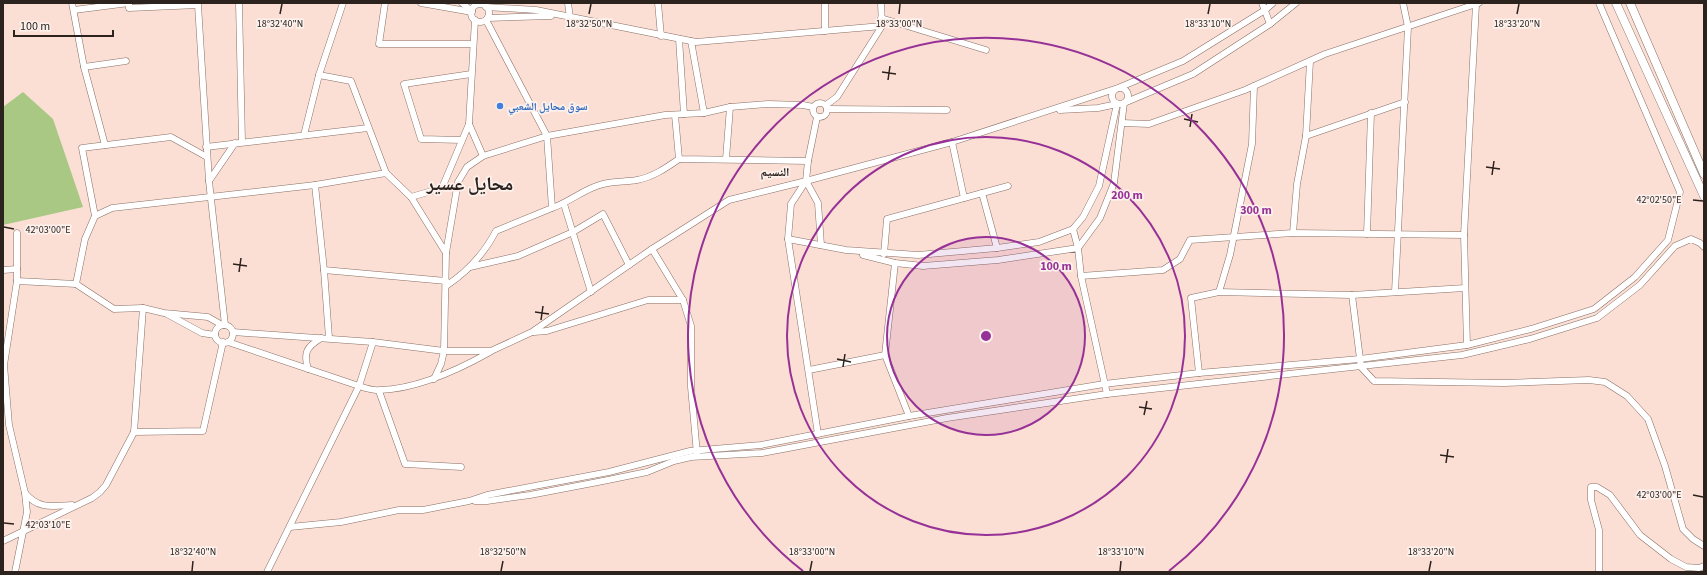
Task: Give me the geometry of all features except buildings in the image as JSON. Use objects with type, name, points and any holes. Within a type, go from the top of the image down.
[{"type":"main road","points":[[1616,3],[1704,196]]},
{"type":"main road","points":[[1630,3],[1704,174]]},
{"type":"street","points":[[72,3],[84,67],[105,146]]},
{"type":"street","points":[[74,10],[129,3],[129,8],[198,5],[210,197],[224,325]]},
{"type":"street","points":[[239,3],[242,142]]},
{"type":"street","points":[[304,136],[319,76],[343,3]]},
{"type":"street","points":[[385,3],[379,44],[473,44]]},
{"type":"street","points":[[421,3],[473,8],[482,5],[486,7],[516,6],[691,42],[882,26]]},
{"type":"street","points":[[462,3],[473,8]]},
{"type":"street","points":[[568,3],[570,18]]},
{"type":"street","points":[[658,3],[661,36]]},
{"type":"street","points":[[824,3],[825,31]]},
{"type":"street","points":[[818,117],[824,116],[827,107],[837,98],[882,26],[881,3]]},
{"type":"street","points":[[1262,3],[1270,24]]},
{"type":"street","points":[[164,313],[202,333],[215,335],[218,340],[359,386],[379,391],[434,379],[473,362],[491,351],[532,332],[652,249],[729,200],[952,142],[1118,88],[1183,61],[1265,10],[1272,3]]},
{"type":"street","points":[[1051,110],[1098,108],[1120,104],[1193,74],[1270,24],[1296,3]]},
{"type":"street","points":[[1395,292],[1408,27],[1403,3]]},
{"type":"street","points":[[290,526],[341,522],[399,510],[423,510],[469,501],[487,495],[609,472],[696,450],[762,445],[909,416],[1104,384],[1199,373],[1360,359],[1467,345],[1531,329],[1594,309],[1635,278],[1668,240],[1680,192],[1599,3]]},
{"type":"street","points":[[1122,123],[1149,124],[1254,86],[1310,61],[1468,5],[1478,4],[1464,235],[1467,345]]},
{"type":"street","points":[[516,6],[516,17]]},
{"type":"street","points":[[486,7],[489,12],[487,19],[547,136],[552,208]]},
{"type":"street","points":[[411,197],[442,188],[469,124],[475,20],[473,8]]},
{"type":"street","points":[[475,20],[480,22],[487,19],[557,15]]},
{"type":"street","points":[[882,18],[986,50]]},
{"type":"street","points":[[679,39],[684,114]]},
{"type":"street","points":[[691,42],[704,114]]},
{"type":"street","points":[[84,67],[126,61]]},
{"type":"street","points":[[1294,233],[1297,184],[1306,136],[1310,61]]},
{"type":"street","points":[[462,140],[420,139],[404,84],[472,74]]},
{"type":"street","points":[[319,76],[351,81],[386,172],[411,197],[446,253]]},
{"type":"street","points":[[1219,292],[1230,255],[1232,237],[1252,144],[1254,86]]},
{"type":"street","points":[[788,239],[846,250],[895,263],[922,266],[998,260],[1078,248],[1100,218],[1114,183],[1122,123],[1120,104],[1112,98],[1115,90],[1118,88]]},
{"type":"street","points":[[846,250],[884,254],[918,255],[996,248],[1039,242],[1073,229],[1083,217],[1099,186],[1120,104],[1127,100],[1128,93],[1125,90],[1118,88]]},
{"type":"street","points":[[813,107],[818,102],[827,107],[947,110]]},
{"type":"street","points":[[1306,136],[1405,102]]},
{"type":"street","points":[[434,379],[441,364],[444,351],[446,253],[458,182],[468,167],[483,156],[547,136],[675,115],[704,114],[730,107],[768,104],[803,105],[813,107]]},
{"type":"street","points":[[726,159],[730,107]]},
{"type":"street","points":[[813,107],[813,112],[818,117]]},
{"type":"street","points":[[1367,234],[1370,113]]},
{"type":"street","points":[[675,115],[679,159]]},
{"type":"street","points":[[818,117],[808,161],[806,181],[791,204],[788,239],[818,434]]},
{"type":"street","points":[[469,124],[483,156]]},
{"type":"street","points":[[206,147],[368,128]]},
{"type":"street","points":[[76,284],[85,239],[95,216],[82,148],[171,137],[207,157]]},
{"type":"street","points":[[952,142],[964,198]]},
{"type":"street","points":[[209,180],[235,143]]},
{"type":"street","points":[[324,270],[446,283],[462,276],[488,246],[496,231],[564,204],[582,193],[602,184],[637,180],[658,173],[679,159],[808,161]]},
{"type":"street","points":[[95,216],[112,208],[315,185],[386,172]]},
{"type":"street","points":[[806,181],[818,203],[821,245]]},
{"type":"street","points":[[315,185],[324,270],[329,338]]},
{"type":"street","points":[[884,254],[887,219],[1008,186]]},
{"type":"street","points":[[982,193],[996,248]]},
{"type":"street","points":[[564,204],[591,292]]},
{"type":"street","points":[[470,267],[518,256],[573,232],[603,214],[629,265]]},
{"type":"street","points":[[1073,229],[1078,248],[1081,276],[1107,394]]},
{"type":"street","points":[[15,572],[27,512],[25,493],[6,425],[4,365],[17,280],[18,233]]},
{"type":"street","points":[[1081,276],[1163,270],[1180,259],[1190,240],[1294,233],[1464,235]]},
{"type":"street","points":[[469,501],[494,500],[574,487],[648,472],[674,461],[698,457],[762,453],[947,418],[1107,394],[1462,355],[1530,340],[1597,318],[1640,284],[1675,246],[1691,239],[1700,242],[1704,247]]},
{"type":"street","points":[[652,249],[683,300],[690,326],[691,387],[696,450],[698,457]]},
{"type":"street","points":[[895,263],[885,355],[909,416]]},
{"type":"street","points":[[3,270],[17,269]]},
{"type":"street","points":[[17,280],[76,284],[114,309],[143,308],[164,313],[208,317],[230,328],[233,332],[329,338],[444,351],[491,351]]},
{"type":"street","points":[[1199,373],[1192,298],[1219,292],[1352,295],[1465,288]]},
{"type":"street","points":[[1352,295],[1362,367],[1374,381],[1504,383],[1589,380],[1605,382],[1627,396],[1648,419],[1665,466],[1684,529],[1693,539],[1704,546]]},
{"type":"street","points":[[532,332],[547,331],[648,300],[683,300]]},
{"type":"street","points":[[3,541],[92,498],[103,488],[134,432],[143,308]]},
{"type":"street","points":[[215,335],[216,330],[224,325]]},
{"type":"street","points":[[134,432],[203,431],[225,342],[232,338],[233,332]]},
{"type":"street","points":[[308,369],[305,358],[306,352],[309,347],[321,338]]},
{"type":"street","points":[[267,572],[359,386],[373,342]]},
{"type":"street","points":[[809,370],[885,355]]},
{"type":"street","points":[[379,391],[405,464],[461,467]]},
{"type":"street","points":[[1600,572],[1599,530],[1591,500],[1591,487],[1597,486],[1610,495],[1640,535],[1671,559],[1686,567],[1699,568],[1704,566]]},
{"type":"street","points":[[25,493],[32,501],[38,504],[48,506],[76,505]]},
{"type":"green space","points":[[23,92],[53,119],[83,207],[3,225],[3,107]]},
{"type":"place","name":"سوق محايل الشعبي","points":[[500,106]]},
{"type":"district","name":"النسيم","points":[[775,172]]},
{"type":"district","name":"محايل عسير","points":[[470,183]]}]
